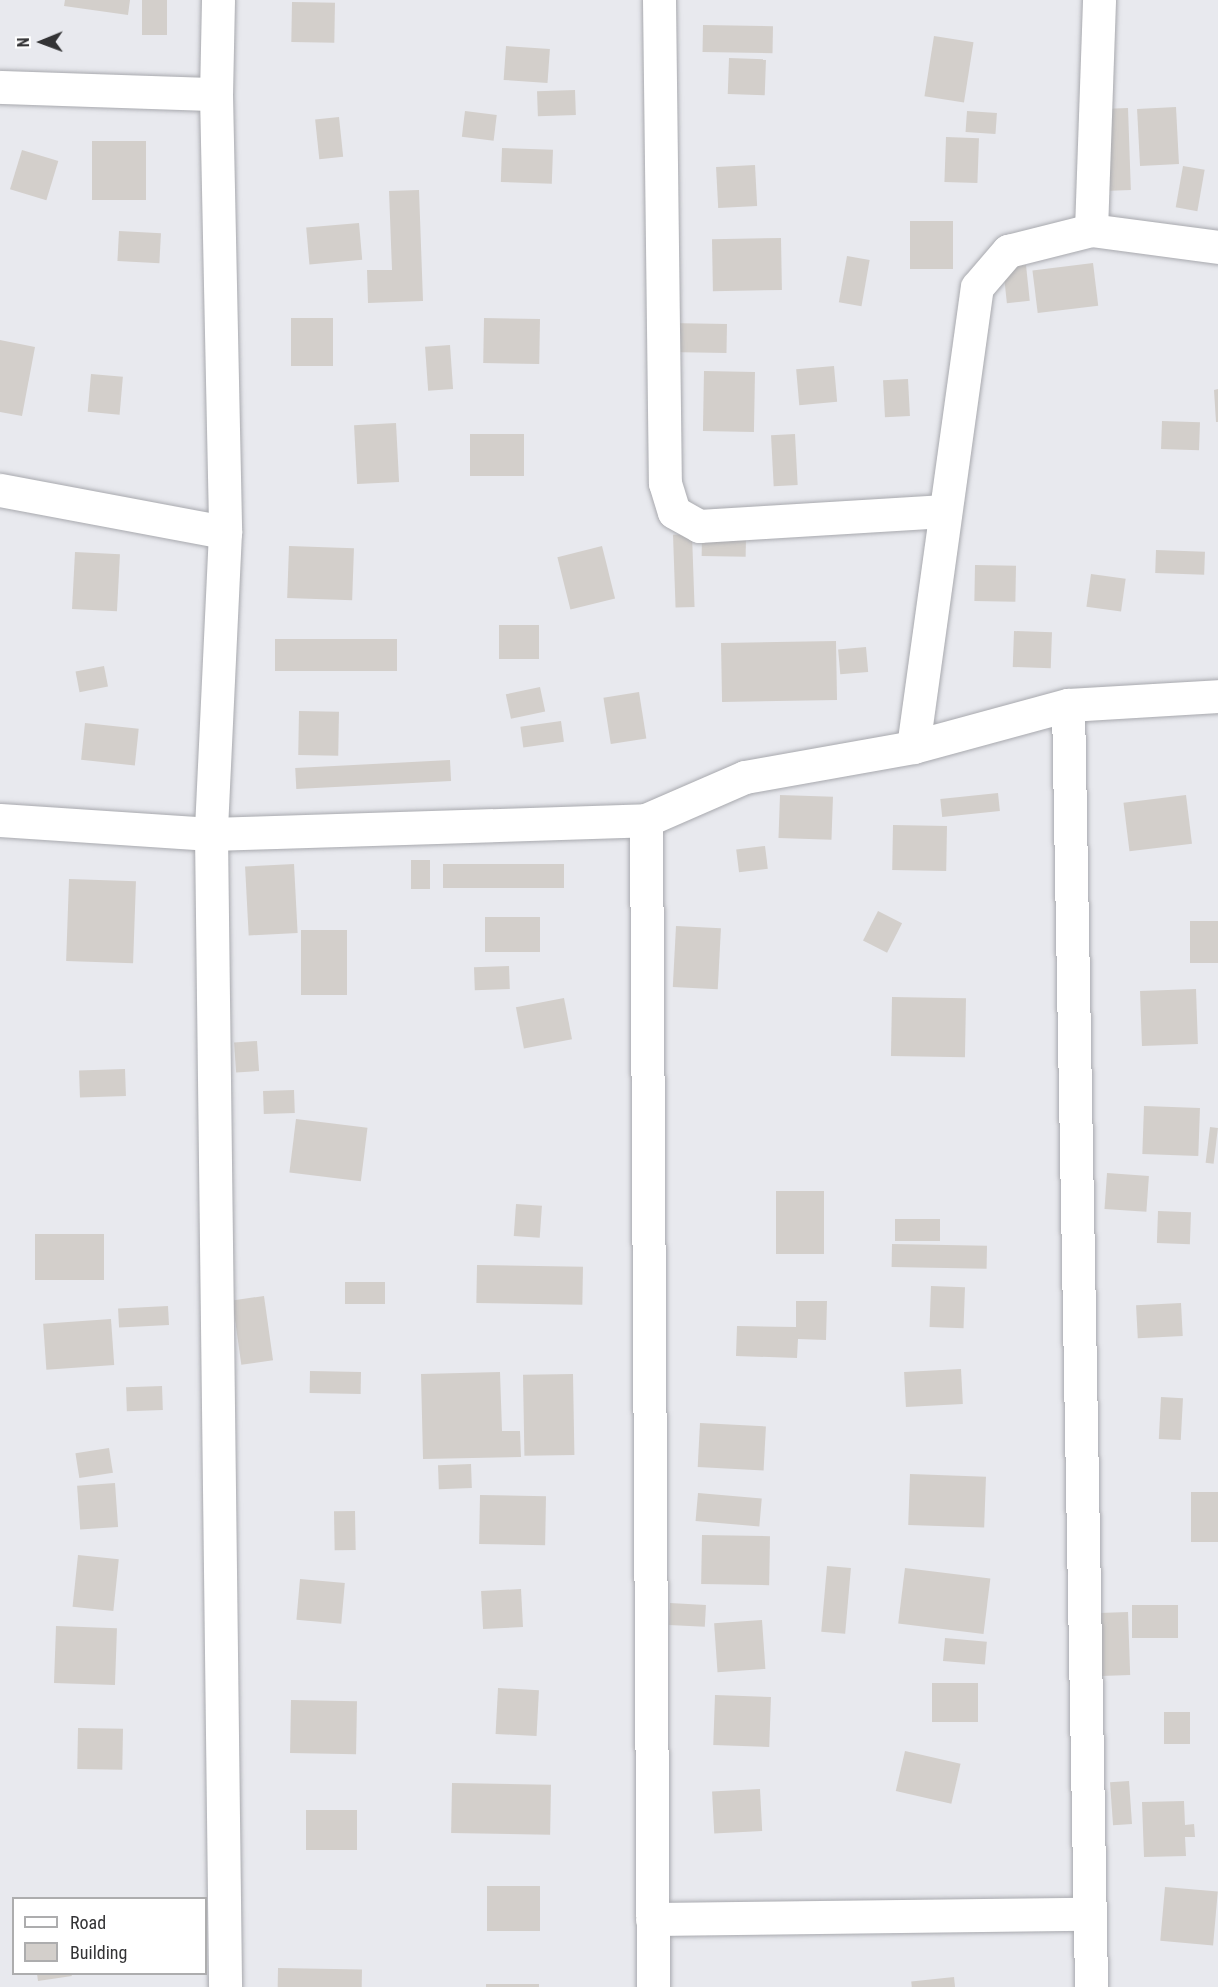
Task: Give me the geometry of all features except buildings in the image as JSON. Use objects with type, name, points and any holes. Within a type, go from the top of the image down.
[{"type":"street","points":[[218,0],[216,94],[225,532],[211,834],[225,1987]]},
{"type":"street","points":[[659,0],[665,483],[674,512],[699,526],[945,511]]},
{"type":"street","points":[[1091,231],[1099,0]]},
{"type":"street","points":[[0,87],[216,94]]},
{"type":"street","points":[[913,747],[977,287],[1008,250],[1091,231],[1218,247]]},
{"type":"street","points":[[0,490],[225,532]]},
{"type":"street","points":[[0,820],[211,834],[646,820],[745,777],[913,747],[1068,705],[1218,696]]},
{"type":"street","points":[[1068,705],[1090,1987]]},
{"type":"street","points":[[646,820],[653,1987]]},
{"type":"street","points":[[652,1919],[1089,1914]]}]
